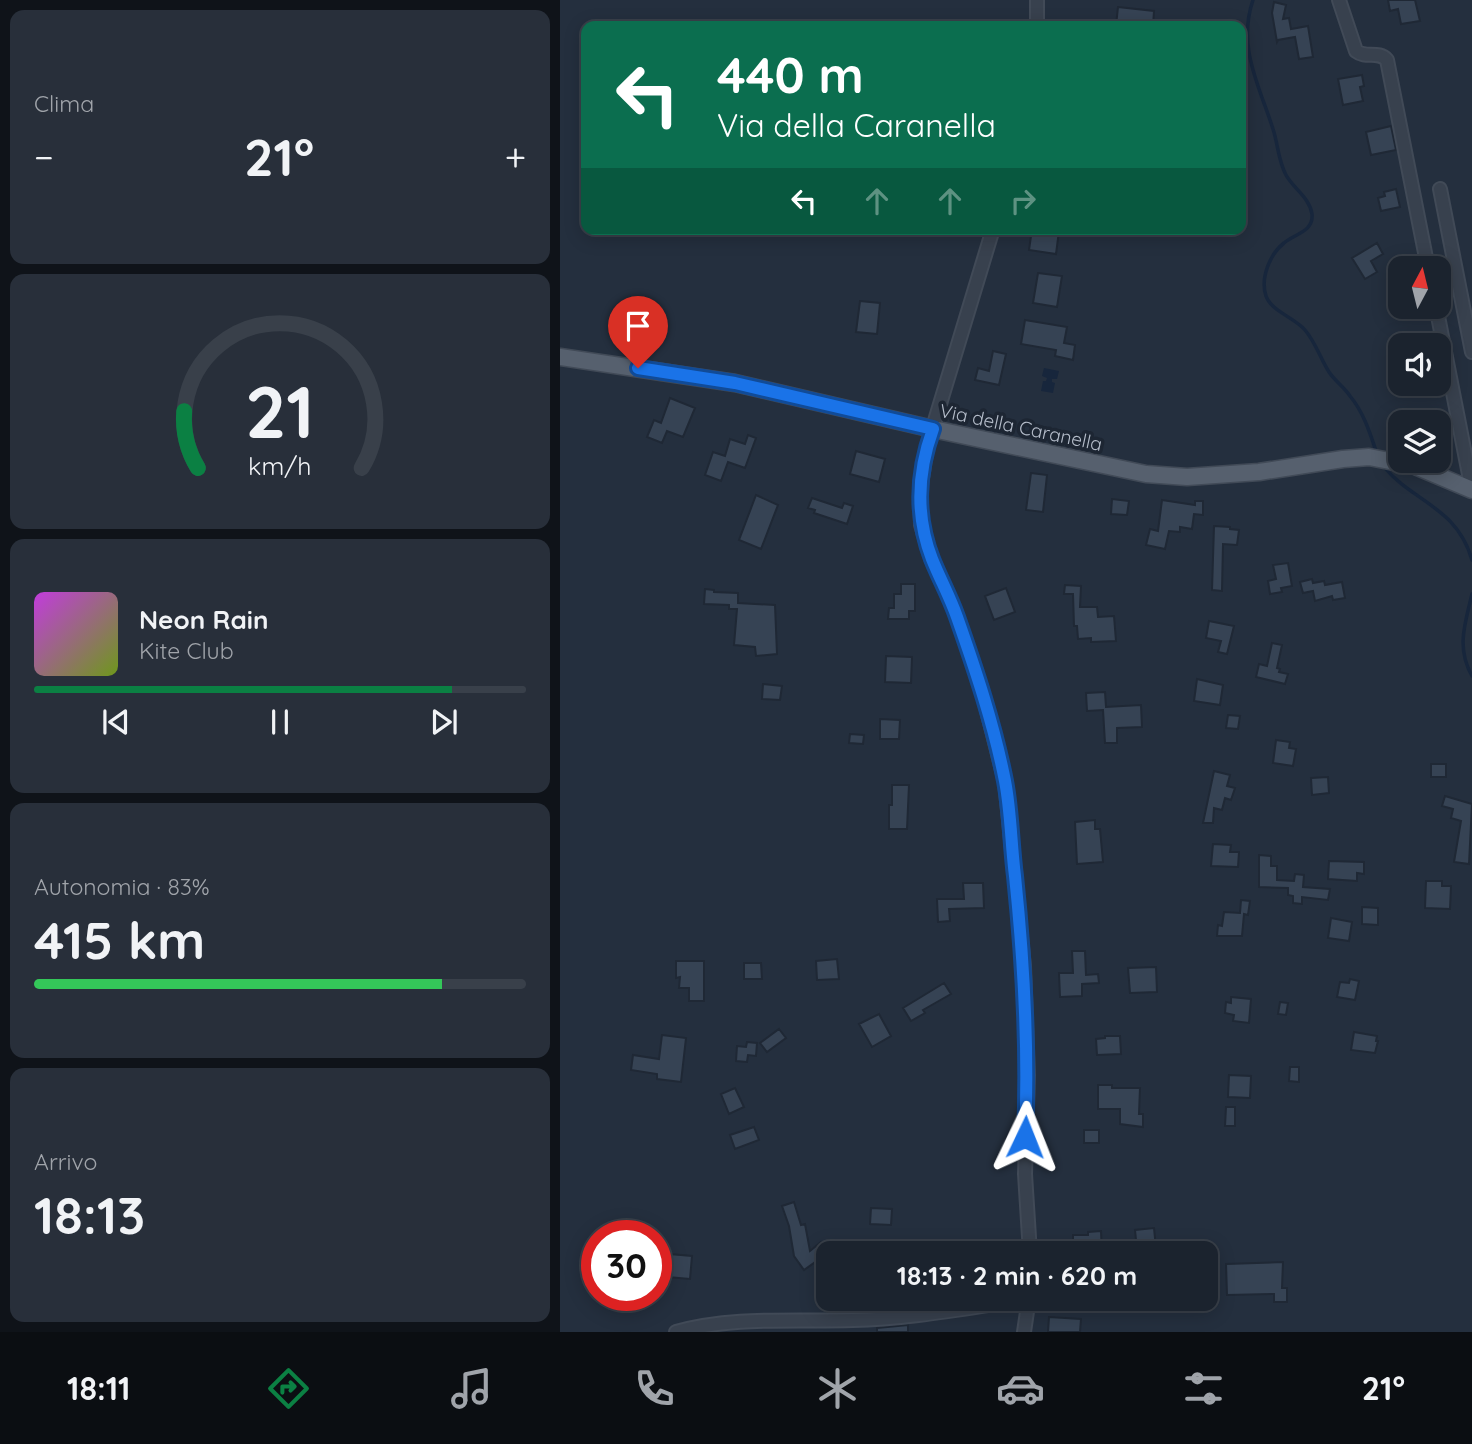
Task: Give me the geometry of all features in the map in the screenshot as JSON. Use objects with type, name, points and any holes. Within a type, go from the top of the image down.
[{"type":"main road","name":"Via della Caranella","points":[[560,357],[720,380],[933,429],[1132,472],[1163,476],[1196,477],[1269,471],[1349,458],[1388,460]]},
{"type":"main road","name":"Via della Caranella","points":[[1434,473],[1472,489]]},
{"type":"street","points":[[1037,0],[1037,21]]},
{"type":"street","points":[[1339,0],[1356,51],[1362,55],[1379,54],[1387,60],[1426,256]]},
{"type":"street","points":[[1440,189],[1472,352]]},
{"type":"street","points":[[991,235],[921,473],[919,506],[921,525],[931,558],[956,613],[981,687],[1005,782],[1024,974],[1028,1075],[1025,1174],[1029,1241]]},
{"type":"street","points":[[1439,319],[1472,489]]},
{"type":"street","points":[[676,1332],[763,1320],[873,1319],[935,1311]]},
{"type":"street","points":[[1024,1332],[1027,1311]]},
{"type":"water","points":[[1044,368],[1059,371],[1057,379],[1052,379],[1055,383],[1053,393],[1041,391],[1043,381],[1047,378],[1042,376]]},
{"type":"building","points":[[1388,0],[1415,0],[1420,21],[1401,24],[1398,9],[1390,11]]},
{"type":"building","points":[[1274,2],[1286,5],[1283,19],[1289,18],[1291,29],[1308,26],[1313,57],[1299,59],[1295,37],[1277,42],[1272,13]]},
{"type":"building","points":[[1118,7],[1154,11],[1153,21],[1117,21]]},
{"type":"building","points":[[1362,75],[1364,86],[1360,87],[1363,101],[1343,105],[1338,79]]},
{"type":"building","points":[[1391,126],[1396,150],[1371,155],[1366,132]]},
{"type":"building","points":[[1396,189],[1400,207],[1381,211],[1378,198],[1385,196],[1384,192]]},
{"type":"building","points":[[1031,235],[1058,235],[1056,254],[1029,250]]},
{"type":"building","points":[[1377,243],[1383,254],[1371,261],[1377,272],[1365,279],[1352,258]]},
{"type":"building","points":[[1038,273],[1062,276],[1057,307],[1033,303]]},
{"type":"building","points":[[860,301],[880,303],[877,334],[856,332]]},
{"type":"building","points":[[1025,320],[1067,327],[1064,343],[1075,345],[1073,360],[1055,356],[1056,350],[1021,344]]},
{"type":"building","points":[[993,351],[1006,354],[999,385],[975,380],[978,368],[989,371]]},
{"type":"building","points":[[670,398],[695,408],[683,437],[667,431],[662,443],[647,437],[654,420],[661,423]]},
{"type":"building","points":[[748,435],[756,438],[745,468],[728,462],[721,481],[705,475],[713,452],[725,456],[730,439],[745,444]]},
{"type":"building","points":[[856,451],[885,459],[879,482],[850,474]]},
{"type":"building","points":[[1031,473],[1047,475],[1043,512],[1026,510]]},
{"type":"building","points":[[756,495],[778,505],[761,549],[739,540]]},
{"type":"building","points":[[812,498],[842,508],[844,503],[853,506],[847,524],[814,513],[815,510],[808,508]]},
{"type":"building","points":[[1112,499],[1129,501],[1127,515],[1111,514]]},
{"type":"building","points":[[1162,500],[1195,505],[1195,501],[1203,501],[1203,515],[1194,514],[1192,529],[1180,527],[1180,532],[1169,531],[1165,549],[1146,545],[1150,529],[1158,531]]},
{"type":"building","points":[[1214,526],[1239,530],[1237,545],[1223,544],[1222,591],[1212,590]]},
{"type":"building","points":[[1288,563],[1292,586],[1281,588],[1282,592],[1270,594],[1268,581],[1276,579],[1273,565]]},
{"type":"building","points":[[1312,579],[1313,583],[1324,581],[1325,585],[1342,582],[1345,598],[1333,600],[1332,596],[1315,601],[1313,591],[1303,593],[1300,582]]},
{"type":"building","points":[[901,584],[915,584],[915,611],[909,611],[909,619],[888,619],[889,608],[894,608],[894,594],[901,594]]},
{"type":"building","points":[[1065,585],[1081,586],[1080,607],[1097,607],[1098,617],[1114,616],[1116,641],[1091,642],[1091,638],[1078,639],[1077,626],[1074,626],[1073,594],[1064,594]]},
{"type":"building","points":[[1006,588],[1015,612],[994,620],[985,596]]},
{"type":"building","points":[[705,589],[738,593],[738,603],[775,605],[777,654],[756,656],[755,647],[734,645],[737,609],[729,609],[729,605],[704,604]]},
{"type":"building","points":[[1209,621],[1234,626],[1227,654],[1218,652],[1221,641],[1206,638]]},
{"type":"building","points":[[1272,643],[1282,645],[1277,668],[1280,669],[1279,672],[1288,674],[1285,684],[1256,677],[1259,664],[1267,666]]},
{"type":"building","points":[[886,656],[912,657],[911,683],[885,682]]},
{"type":"building","points":[[1197,679],[1223,685],[1220,705],[1194,701]]},
{"type":"building","points":[[763,684],[782,686],[780,700],[762,699]]},
{"type":"building","points":[[1105,692],[1106,707],[1141,705],[1142,727],[1117,728],[1117,743],[1105,743],[1103,710],[1087,711],[1086,693]]},
{"type":"building","points":[[1228,715],[1240,716],[1238,729],[1226,728]]},
{"type":"building","points":[[880,719],[900,720],[899,739],[880,739]]},
{"type":"building","points":[[850,734],[864,735],[863,744],[849,743]]},
{"type":"building","points":[[1276,740],[1290,742],[1289,748],[1296,749],[1293,766],[1273,763]]},
{"type":"building","points":[[1431,764],[1446,764],[1446,777],[1431,777]]},
{"type":"building","points":[[1214,771],[1230,775],[1227,786],[1235,788],[1231,800],[1225,798],[1222,810],[1214,808],[1213,823],[1203,823]]},
{"type":"building","points":[[1328,777],[1329,793],[1312,795],[1311,778]]},
{"type":"building","points":[[892,785],[909,785],[907,829],[889,829]]},
{"type":"building","points":[[1445,796],[1472,804],[1469,864],[1454,862],[1461,821],[1451,818],[1453,809],[1442,806]]},
{"type":"building","points":[[1095,820],[1095,829],[1100,829],[1103,862],[1077,864],[1075,822]]},
{"type":"building","points":[[1213,844],[1231,845],[1230,852],[1239,852],[1238,867],[1211,866]]},
{"type":"building","points":[[1259,855],[1271,856],[1271,866],[1277,866],[1277,880],[1294,881],[1295,874],[1304,875],[1303,887],[1330,889],[1328,900],[1302,897],[1302,904],[1293,903],[1293,896],[1288,895],[1288,888],[1259,887]]},
{"type":"building","points":[[1329,861],[1364,862],[1364,874],[1357,873],[1357,881],[1328,879]]},
{"type":"building","points":[[1426,881],[1442,881],[1442,886],[1451,886],[1450,909],[1425,908]]},
{"type":"building","points":[[963,883],[983,883],[984,908],[949,909],[950,921],[938,922],[937,899],[964,899]]},
{"type":"building","points":[[1241,900],[1250,901],[1248,915],[1244,914],[1242,936],[1217,936],[1218,925],[1222,926],[1224,912],[1240,913]]},
{"type":"building","points":[[1362,907],[1378,908],[1378,925],[1362,924]]},
{"type":"building","points":[[1331,918],[1352,922],[1349,941],[1328,938]]},
{"type":"building","points":[[1072,951],[1085,951],[1086,975],[1098,974],[1099,983],[1082,984],[1082,996],[1060,997],[1059,973],[1073,973]]},
{"type":"building","points":[[837,959],[839,979],[817,980],[816,961]]},
{"type":"building","points":[[676,961],[704,961],[704,1001],[689,1001],[689,988],[679,988],[680,977],[676,978]]},
{"type":"building","points":[[744,963],[761,963],[762,979],[744,979]]},
{"type":"building","points":[[1156,967],[1157,992],[1130,993],[1128,968]]},
{"type":"building","points":[[1350,979],[1359,981],[1355,1000],[1337,997],[1340,982],[1349,983]]},
{"type":"building","points":[[944,983],[951,994],[923,1010],[925,1013],[911,1021],[903,1008]]},
{"type":"building","points":[[1231,997],[1251,999],[1249,1023],[1233,1021],[1234,1015],[1225,1013],[1226,1002],[1231,1003]]},
{"type":"building","points":[[1280,1002],[1288,1003],[1286,1015],[1278,1014]]},
{"type":"building","points":[[879,1014],[891,1036],[872,1047],[859,1024]]},
{"type":"building","points":[[779,1029],[786,1038],[767,1052],[760,1043]]},
{"type":"building","points":[[1354,1032],[1377,1036],[1375,1053],[1351,1050]]},
{"type":"building","points":[[662,1035],[686,1038],[681,1082],[657,1079],[657,1074],[631,1070],[633,1055],[659,1059]]},
{"type":"building","points":[[1120,1036],[1121,1054],[1097,1055],[1096,1039]]},
{"type":"building","points":[[747,1042],[757,1043],[756,1056],[748,1055],[747,1062],[736,1061],[737,1046],[746,1047]]},
{"type":"building","points":[[1290,1067],[1299,1067],[1299,1082],[1289,1081]]},
{"type":"building","points":[[1229,1075],[1251,1076],[1250,1098],[1228,1097]]},
{"type":"building","points":[[1098,1085],[1140,1088],[1139,1114],[1143,1114],[1143,1127],[1120,1124],[1120,1109],[1098,1109]]},
{"type":"building","points":[[735,1088],[744,1107],[729,1114],[721,1094]]},
{"type":"building","points":[[1226,1107],[1235,1107],[1235,1126],[1225,1126]]},
{"type":"building","points":[[754,1127],[759,1140],[735,1149],[730,1135]]},
{"type":"building","points":[[1084,1130],[1099,1130],[1099,1143],[1084,1143]]},
{"type":"building","points":[[794,1202],[801,1225],[805,1224],[810,1251],[816,1246],[816,1261],[804,1270],[794,1256],[789,1226],[782,1206]]},
{"type":"building","points":[[871,1208],[892,1209],[891,1225],[870,1224]]},
{"type":"building","points":[[1154,1228],[1155,1241],[1136,1241],[1135,1230]]},
{"type":"building","points":[[1101,1231],[1101,1241],[1073,1241],[1073,1235],[1088,1235],[1088,1232]]},
{"type":"building","points":[[672,1254],[692,1256],[690,1279],[672,1277]]},
{"type":"building","points":[[1283,1262],[1282,1288],[1287,1288],[1287,1302],[1274,1302],[1274,1294],[1227,1295],[1226,1264]]},
{"type":"building","points":[[1049,1317],[1081,1319],[1080,1332],[1048,1332]]},
{"type":"building","points":[[908,1325],[908,1332],[877,1332],[877,1328]]},
{"type":"waterway","points":[[1253,0],[1247,34],[1256,81],[1273,129],[1283,169],[1305,198],[1312,214],[1307,229],[1284,243],[1271,260],[1265,274],[1264,289],[1273,306],[1309,335],[1329,372],[1359,409],[1377,454]]},
{"type":"waterway","points":[[1384,467],[1456,528],[1472,560]]},
{"type":"waterway","points":[[1472,594],[1463,635],[1464,655],[1472,676]]},
{"type":"route","points":[[638,368],[735,383],[933,429],[921,473],[921,525],[931,558],[956,613],[981,687],[1005,782],[1024,974],[1028,1075],[1025,1137]]}]
